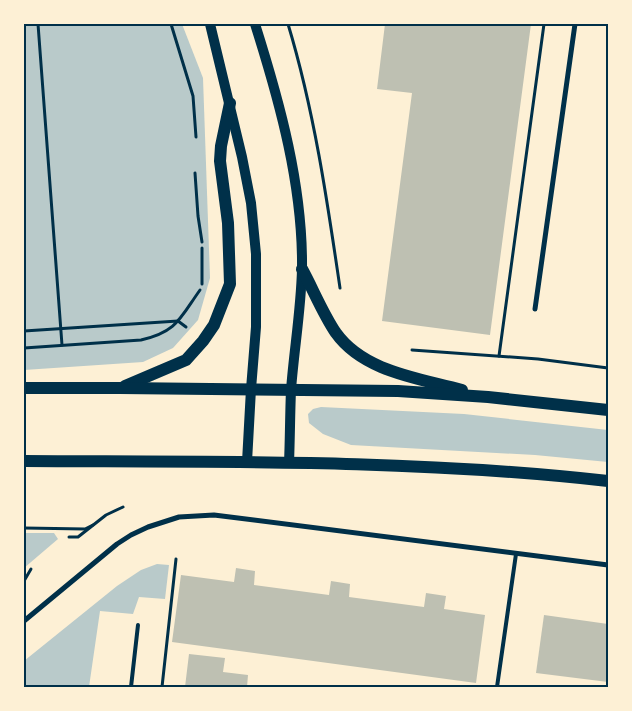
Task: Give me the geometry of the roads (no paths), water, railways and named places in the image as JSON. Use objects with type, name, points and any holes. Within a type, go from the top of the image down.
[{"type":"main road","points":[[210,24],[230,103],[251,203],[256,254],[256,326],[250,390],[247,462]]},
{"type":"main road","points":[[255,24],[290,153],[299,209],[302,269],[291,389],[289,463]]},
{"type":"main road","points":[[120,388],[186,360],[204,341],[221,309],[230,284],[228,223],[220,161],[230,103]]},
{"type":"main road","points":[[302,269],[335,332],[349,349],[379,367],[488,397]]},
{"type":"main road","points":[[24,388],[398,391],[488,397],[608,410]]},
{"type":"main road","points":[[24,461],[247,462],[450,467],[608,481]]},
{"type":"street","points":[[535,310],[575,24]]},
{"type":"street","points":[[24,621],[124,540],[148,527],[179,517],[214,515],[608,566]]},
{"type":"lane","points":[[497,687],[516,554]]},
{"type":"lane","points":[[131,687],[138,625]]}]
